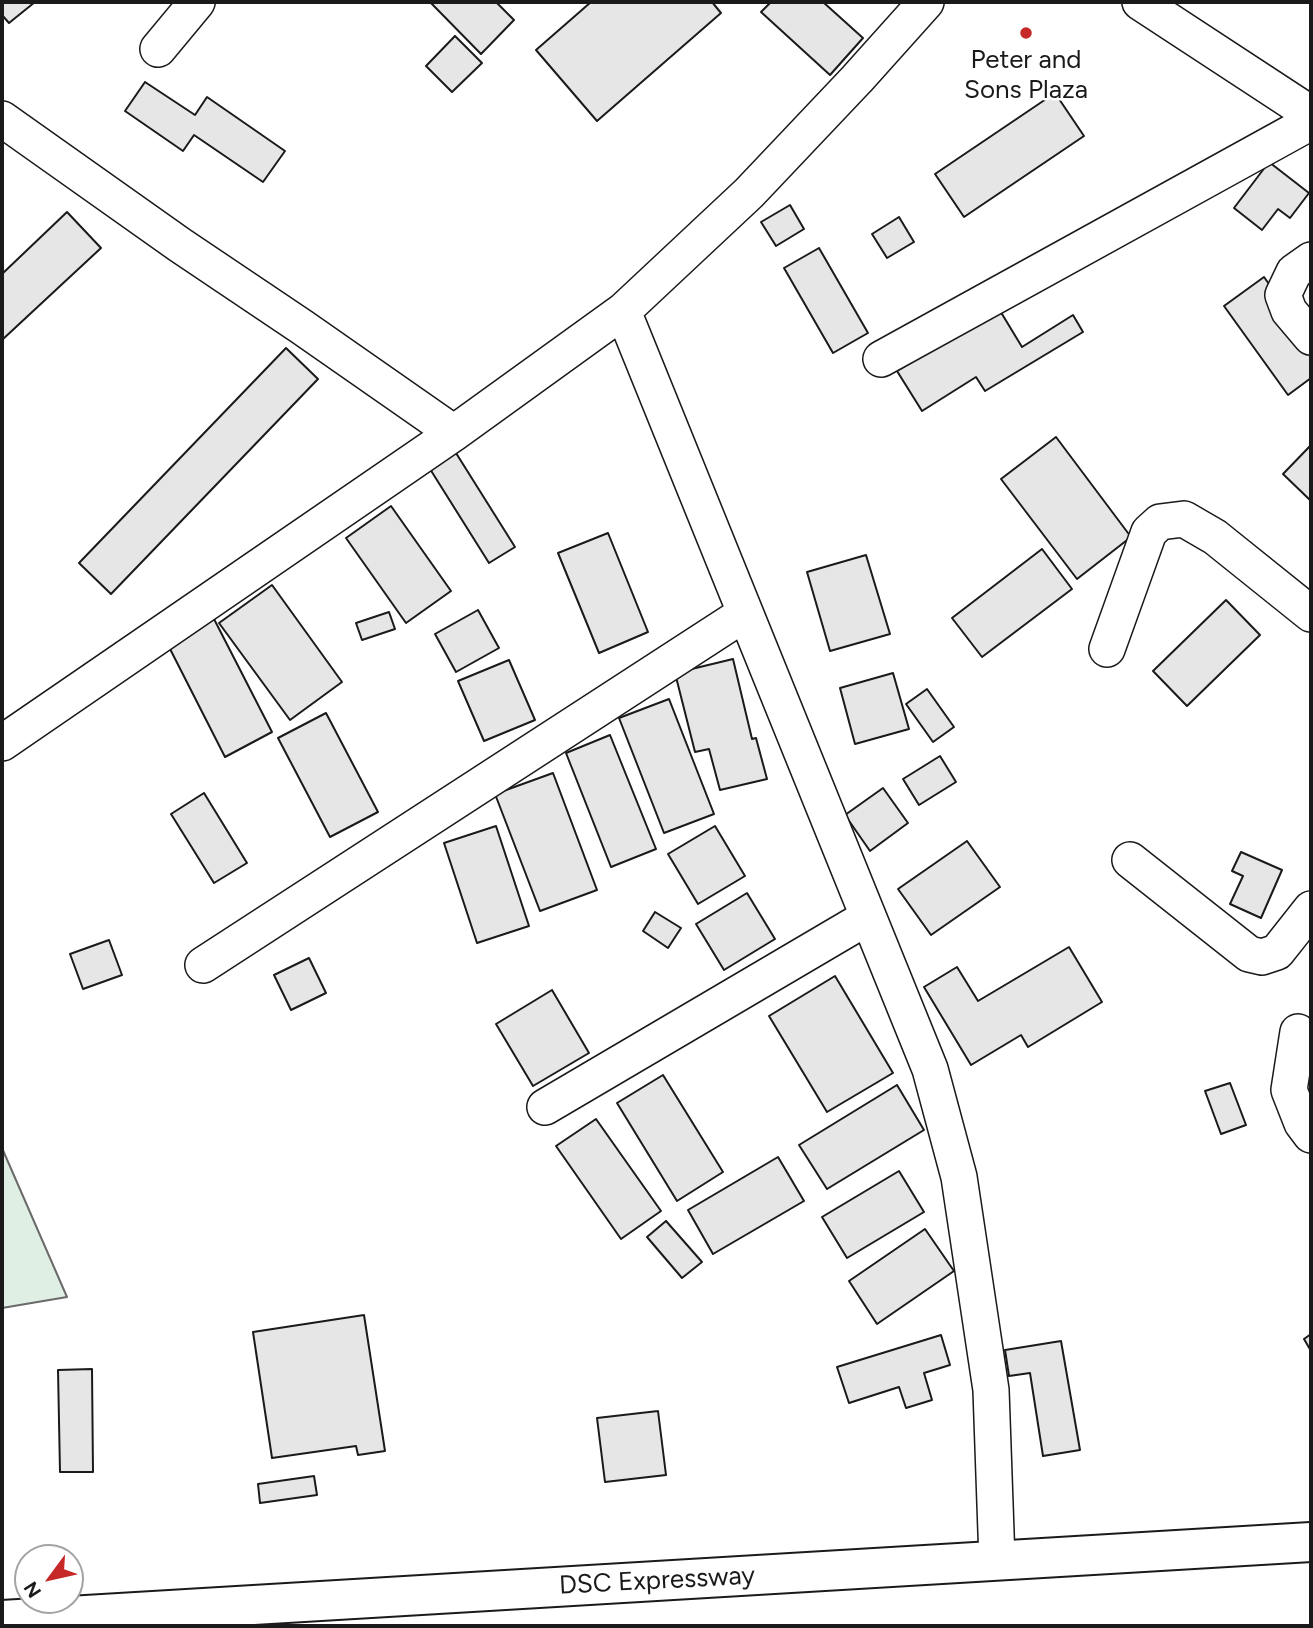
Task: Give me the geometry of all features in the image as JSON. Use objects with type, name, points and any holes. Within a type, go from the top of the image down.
[{"type":"main road","name":"DSC Expressway","points":[[2,1620],[1311,1542]]},
{"type":"street","points":[[158,49],[197,2]]},
{"type":"street","points":[[2,743],[454,433],[623,311],[749,193],[926,2]]},
{"type":"street","points":[[1140,2],[1311,114]]},
{"type":"street","points":[[2,119],[454,433]]},
{"type":"street","points":[[881,359],[1311,122]]},
{"type":"street","points":[[1311,260],[1294,272],[1283,295],[1289,311],[1311,337]]},
{"type":"street","points":[[623,311],[929,1069],[959,1177],[991,1390],[997,1561]]},
{"type":"street","points":[[1107,649],[1149,532],[1160,522],[1184,519],[1215,537],[1311,614]]},
{"type":"street","points":[[202,965],[744,614]]},
{"type":"street","points":[[1130,860],[1249,954],[1262,957],[1277,952],[1311,909]]},
{"type":"street","points":[[545,1107],[868,918]]},
{"type":"street","points":[[1298,1032],[1289,1090],[1302,1123],[1311,1135]]},
{"type":"green space","points":[[2,1148],[67,1297],[2,1308]]},
{"type":"building","points":[[2,2],[35,2],[9,23],[2,15]]},
{"type":"building","points":[[430,2],[496,2],[514,20],[481,54]]},
{"type":"building","points":[[591,2],[712,2],[721,13],[597,121],[536,50]]},
{"type":"building","points":[[771,2],[823,2],[863,38],[830,75],[761,12]]},
{"type":"building","points":[[455,36],[482,63],[452,92],[426,66]]},
{"type":"building","points":[[145,82],[195,115],[207,97],[285,151],[263,182],[194,135],[183,151],[125,111]]},
{"type":"building","points":[[1055,93],[1084,136],[964,217],[935,174]]},
{"type":"building","points":[[1269,162],[1309,193],[1290,218],[1278,209],[1262,230],[1234,208]]},
{"type":"building","points":[[790,205],[804,229],[776,246],[761,222]]},
{"type":"building","points":[[67,212],[101,248],[2,340],[2,274]]},
{"type":"building","points":[[899,217],[914,242],[887,258],[872,234]]},
{"type":"building","points":[[819,248],[868,333],[833,353],[784,268]]},
{"type":"building","points":[[1264,277],[1311,343],[1311,378],[1288,395],[1224,306]]},
{"type":"building","points":[[999,309],[1022,347],[1073,315],[1083,332],[985,391],[976,377],[922,411],[897,371]]},
{"type":"building","points":[[286,348],[318,379],[111,594],[79,563]]},
{"type":"building","points":[[1056,437],[1131,537],[1077,579],[1001,479]]},
{"type":"building","points":[[1311,445],[1311,501],[1283,474]]},
{"type":"building","points":[[456,453],[515,547],[489,563],[430,469]]},
{"type":"building","points":[[391,506],[451,591],[406,623],[346,538]]},
{"type":"building","points":[[608,533],[648,632],[599,653],[558,553]]},
{"type":"building","points":[[1042,549],[1072,589],[982,657],[952,618]]},
{"type":"building","points":[[866,555],[890,634],[830,651],[807,572]]},
{"type":"building","points":[[272,585],[342,682],[290,720],[219,623]]},
{"type":"building","points":[[1226,600],[1260,635],[1187,706],[1153,671]]},
{"type":"building","points":[[478,610],[499,648],[456,672],[435,634]]},
{"type":"building","points":[[389,612],[395,629],[362,640],[356,623]]},
{"type":"building","points":[[214,619],[272,732],[225,757],[167,643]]},
{"type":"building","points":[[733,659],[752,739],[756,738],[767,779],[720,790],[709,749],[695,752],[675,673]]},
{"type":"building","points":[[509,660],[535,720],[484,741],[458,681]]},
{"type":"building","points":[[893,673],[909,729],[855,744],[840,688]]},
{"type":"building","points":[[927,689],[954,727],[933,742],[906,704]]},
{"type":"building","points":[[669,699],[714,814],[664,833],[619,718]]},
{"type":"building","points":[[326,713],[378,812],[330,837],[278,738]]},
{"type":"building","points":[[610,735],[656,849],[611,867],[566,753]]},
{"type":"building","points":[[940,756],[956,782],[919,805],[903,779]]},
{"type":"building","points":[[553,773],[597,890],[540,911],[495,794]]},
{"type":"building","points":[[883,788],[908,823],[870,851],[845,815]]},
{"type":"building","points":[[204,793],[247,863],[214,883],[171,814]]},
{"type":"building","points":[[496,826],[529,926],[477,943],[444,843]]},
{"type":"building","points":[[715,826],[745,876],[698,904],[668,854]]},
{"type":"building","points":[[967,841],[1000,887],[931,935],[898,889]]},
{"type":"building","points":[[1241,852],[1282,870],[1261,918],[1230,904],[1243,876],[1232,871]]},
{"type":"building","points":[[747,893],[775,939],[724,970],[696,924]]},
{"type":"building","points":[[655,912],[681,928],[668,948],[643,931]]},
{"type":"building","points":[[109,940],[122,975],[83,989],[70,954]]},
{"type":"building","points":[[1069,947],[1102,1002],[1028,1047],[1021,1035],[971,1065],[924,987],[957,967],[978,1001]]},
{"type":"building","points":[[309,958],[326,993],[291,1010],[274,975]]},
{"type":"building","points":[[835,976],[893,1073],[827,1112],[769,1016]]},
{"type":"building","points":[[552,990],[589,1053],[533,1086],[496,1024]]},
{"type":"building","points":[[663,1075],[723,1172],[677,1201],[617,1103]]},
{"type":"building","points":[[1230,1083],[1246,1125],[1221,1134],[1205,1091]]},
{"type":"building","points":[[897,1085],[924,1130],[827,1189],[799,1145]]},
{"type":"building","points":[[596,1119],[661,1211],[621,1239],[556,1146]]},
{"type":"building","points":[[778,1157],[804,1201],[713,1254],[688,1210]]},
{"type":"building","points":[[899,1171],[924,1212],[847,1258],[822,1217]]},
{"type":"building","points":[[666,1221],[702,1262],[682,1278],[647,1237]]},
{"type":"building","points":[[925,1229],[954,1271],[877,1324],[849,1281]]},
{"type":"building","points":[[364,1315],[385,1451],[358,1455],[356,1446],[272,1458],[253,1332]]},
{"type":"building","points":[[1311,1334],[1311,1351],[1304,1339]]},
{"type":"building","points":[[941,1335],[950,1365],[924,1373],[932,1400],[906,1408],[899,1387],[849,1403],[837,1367]]},
{"type":"building","points":[[1061,1341],[1080,1450],[1043,1456],[1030,1373],[1009,1376],[1005,1350]]},
{"type":"building","points":[[92,1369],[93,1472],[60,1472],[58,1370]]},
{"type":"building","points":[[658,1411],[666,1475],[605,1482],[597,1418]]},
{"type":"building","points":[[314,1476],[317,1495],[260,1503],[258,1484]]},
{"type":"place","name":"Peter and Sons Plaza","points":[[1026,33]]}]
